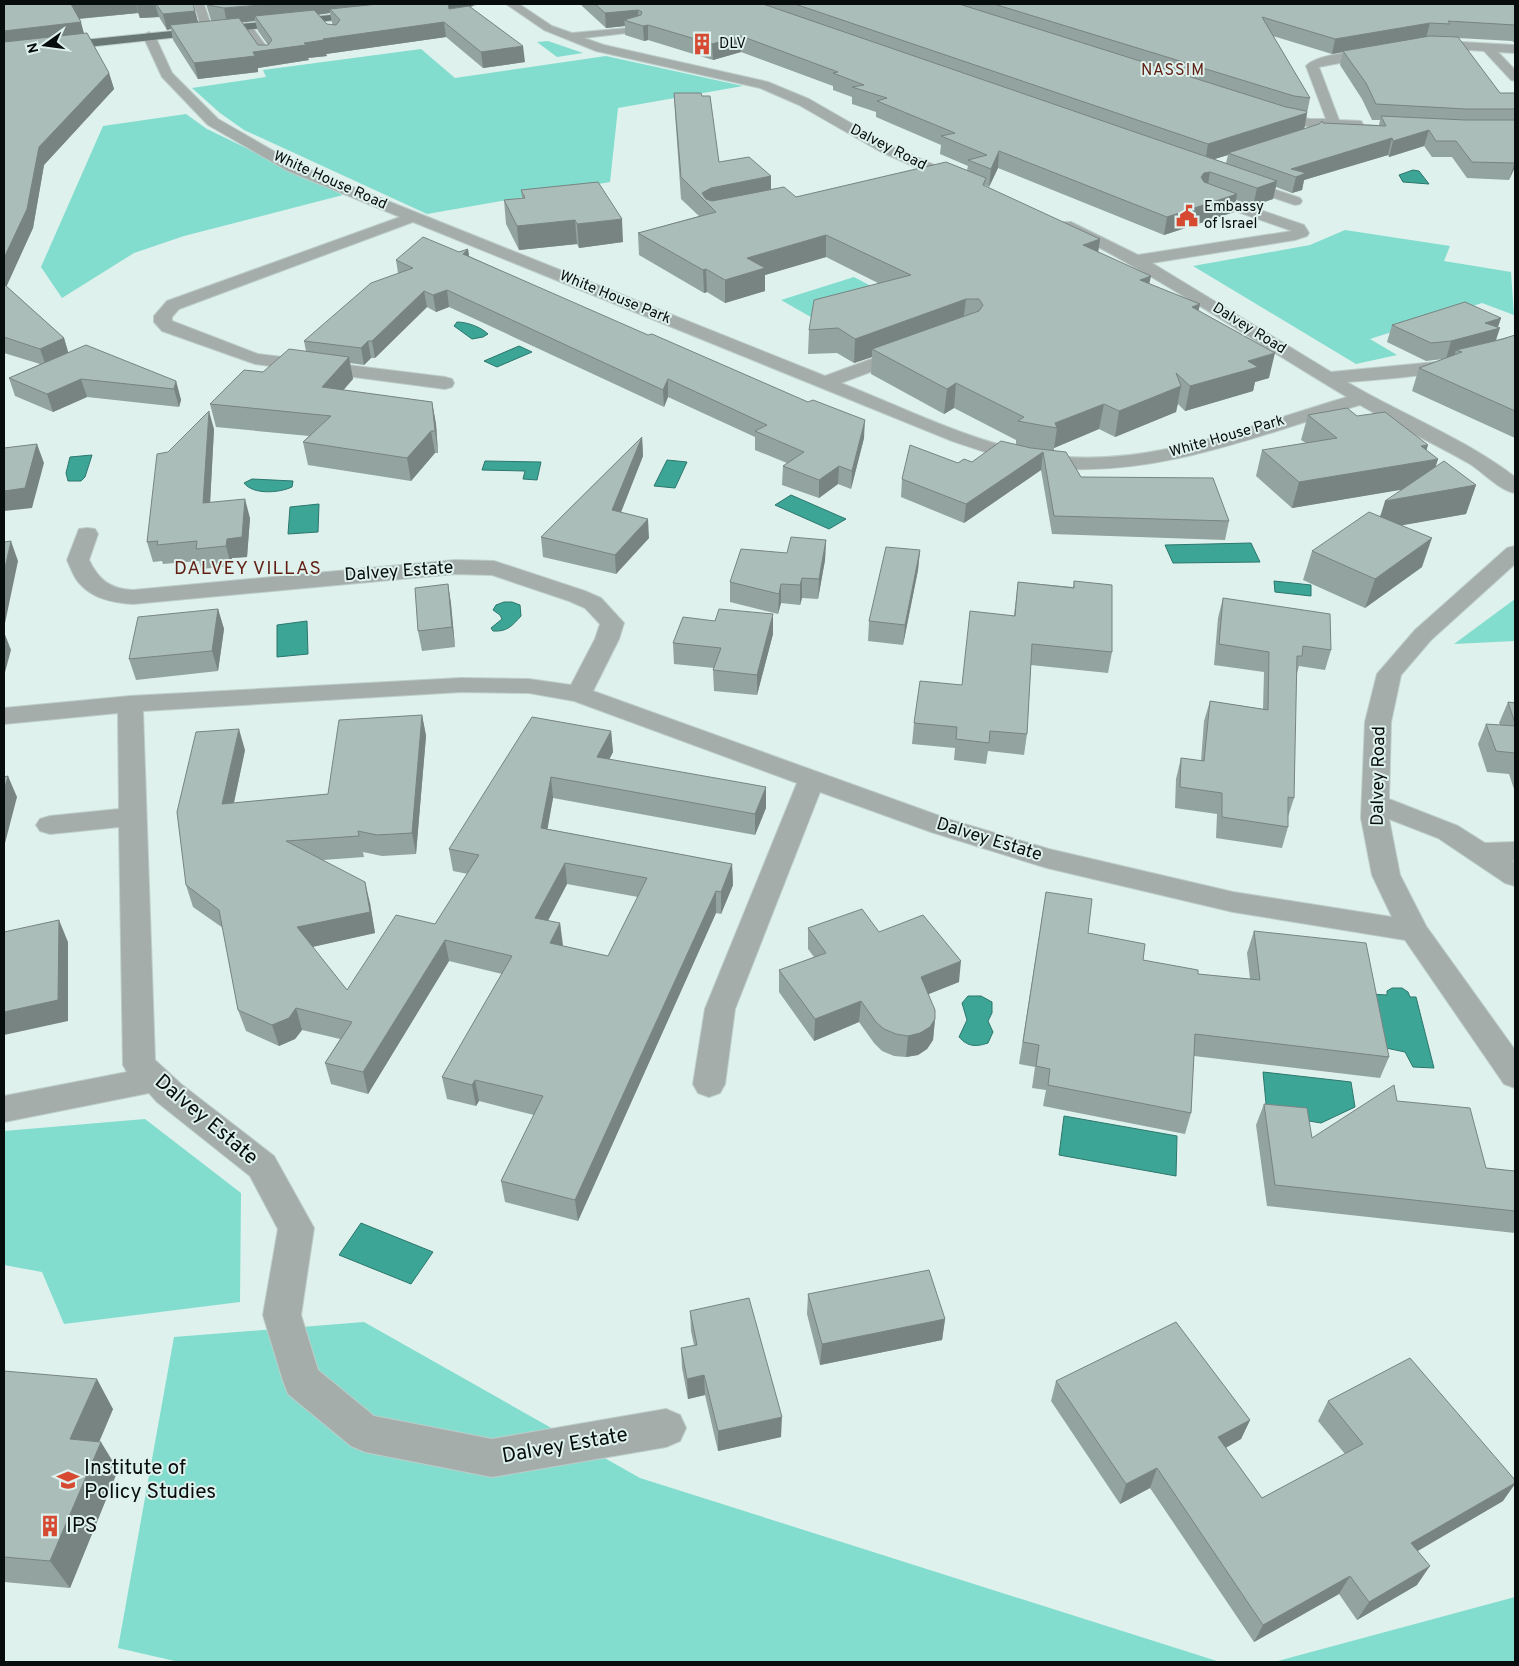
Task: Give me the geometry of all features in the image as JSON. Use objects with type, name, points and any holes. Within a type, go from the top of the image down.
[{"type":"main road","points":[[4,52],[203,21],[374,4]]},
{"type":"main road","points":[[401,11],[470,4]]},
{"type":"main road","points":[[4,43],[146,31],[180,32],[385,12]]},
{"type":"street","points":[[199,4],[203,21],[208,26],[226,28]]},
{"type":"street","name":"Dalvey Road","points":[[512,4],[548,28],[610,50],[764,85],[804,102],[886,149],[972,186]]},
{"type":"street","points":[[320,19],[329,29]]},
{"type":"street","points":[[246,26],[267,56]]},
{"type":"street","points":[[570,36],[634,29]]},
{"type":"street","name":"White House Road","points":[[146,31],[166,74],[213,122],[293,168],[413,217]]},
{"type":"street","points":[[1416,46],[1441,44],[1515,49]]},
{"type":"street","points":[[1487,46],[1515,77]]},
{"type":"street","points":[[1334,123],[1312,66],[1319,62],[1387,51]]},
{"type":"street","points":[[1252,107],[1288,119],[1310,129],[1334,123],[1373,125]]},
{"type":"street","points":[[915,176],[937,172]]},
{"type":"street","points":[[1232,179],[1295,202],[1262,215]]},
{"type":"street","points":[[1138,260],[1295,236],[1302,232],[1298,228],[1206,196]]},
{"type":"street","points":[[413,217],[173,304],[163,316],[163,322],[168,328],[255,359],[445,383]]},
{"type":"street","name":"White House Park","points":[[413,217],[959,437],[1004,451],[1054,462],[1127,462],[1191,450],[1306,414],[1362,399]]},
{"type":"street","name":"Dalvey Road","points":[[1050,219],[1138,260],[1362,399],[1494,469],[1515,487]]},
{"type":"street","points":[[824,383],[924,346]]},
{"type":"street","points":[[1327,378],[1424,369],[1461,363],[1495,355],[1515,347]]},
{"type":"street","name":"Dalvey Estate","points":[[87,534],[78,560],[89,581],[115,596],[133,597],[455,567],[494,568],[593,603],[612,623],[607,639],[579,694]]},
{"type":"street","name":"Dalvey Road","points":[[1515,553],[1422,635],[1389,674],[1378,722],[1375,818],[1386,875],[1414,931],[1515,1075]]},
{"type":"street","name":"Dalvey Estate","points":[[4,716],[130,704],[461,685],[529,686],[579,694],[941,826],[1047,858],[1233,902],[1414,931]]},
{"type":"street","name":"Dalvey Estate","points":[[130,704],[139,1065],[169,1093],[262,1166],[296,1228],[282,1315],[302,1381],[365,1433],[492,1458],[666,1428]]},
{"type":"street","points":[[709,1084],[720,1009],[812,779]]},
{"type":"street","points":[[1376,803],[1448,832],[1515,876]]},
{"type":"street","points":[[50,825],[132,818]]},
{"type":"street","points":[[1480,853],[1515,851]]},
{"type":"street","points":[[4,1109],[156,1079]]},
{"type":"shaded area","points":[[548,41],[583,53],[557,57],[537,42]]},
{"type":"shaded area","points":[[421,49],[455,78],[606,56],[743,86],[618,108],[610,182],[427,214],[244,130],[220,113],[192,88],[266,77],[263,70]]},
{"type":"shaded area","points":[[186,114],[207,129],[343,195],[184,236],[134,253],[62,298],[41,267],[103,126]]},
{"type":"shaded area","points":[[1413,170],[1419,171],[1429,184],[1403,182],[1399,175]]},
{"type":"shaded area","points":[[1345,230],[1450,246],[1444,261],[1511,272],[1514,315],[1482,303],[1370,339],[1397,355],[1356,364],[1193,266],[1310,245]]},
{"type":"shaded area","points":[[854,277],[890,296],[816,320],[781,300]]},
{"type":"shaded area","points":[[457,322],[474,325],[488,334],[472,339],[454,326]]},
{"type":"shaded area","points":[[519,346],[532,352],[497,367],[484,361]]},
{"type":"shaded area","points":[[92,455],[85,477],[81,481],[68,481],[66,473],[70,457]]},
{"type":"shaded area","points":[[667,460],[687,462],[675,488],[654,486]]},
{"type":"shaded area","points":[[485,461],[541,462],[537,480],[523,479],[525,471],[482,470]]},
{"type":"shaded area","points":[[252,479],[293,481],[292,487],[280,491],[266,492],[253,490],[244,483]]},
{"type":"shaded area","points":[[791,495],[846,519],[829,529],[775,505]]},
{"type":"shaded area","points":[[319,504],[318,532],[288,534],[290,507]]},
{"type":"shaded area","points":[[1251,543],[1260,562],[1173,563],[1165,545]]},
{"type":"shaded area","points":[[1274,581],[1311,585],[1311,596],[1275,592]]},
{"type":"shaded area","points":[[1515,599],[1515,641],[1454,644]]},
{"type":"shaded area","points":[[504,602],[520,605],[521,616],[509,628],[493,631],[491,628],[502,619],[493,610],[496,605]]},
{"type":"shaded area","points":[[307,621],[308,654],[277,657],[277,625]]},
{"type":"shaded area","points":[[1392,988],[1402,988],[1408,992],[1410,997],[1416,997],[1434,1068],[1413,1067],[1405,1052],[1386,1048],[1370,994],[1387,995],[1387,991]]},
{"type":"shaded area","points":[[968,996],[981,996],[992,1002],[992,1013],[988,1021],[993,1032],[988,1043],[972,1045],[959,1037],[967,1020],[962,1003]]},
{"type":"shaded area","points":[[1263,1072],[1351,1082],[1355,1107],[1321,1123],[1267,1114]]},
{"type":"shaded area","points":[[1064,1116],[1177,1136],[1176,1176],[1059,1155]]},
{"type":"shaded area","points":[[145,1119],[241,1193],[240,1302],[64,1324],[42,1272],[4,1265],[4,1131]]},
{"type":"shaded area","points":[[361,1223],[433,1252],[411,1284],[339,1255]]},
{"type":"shaded area","points":[[364,1322],[640,1478],[1220,1662],[179,1662],[118,1648],[174,1337]]},
{"type":"shaded area","points":[[1515,1597],[1515,1662],[1274,1662]]},
{"type":"building","points":[[4,4],[71,4],[81,22],[4,31]]},
{"type":"building","points":[[156,4],[193,4],[195,11],[163,14]]},
{"type":"building","points":[[208,4],[273,4],[224,8]]},
{"type":"building","points":[[378,4],[448,4],[449,9],[469,6],[523,46],[481,52],[444,22],[323,39],[304,43],[306,45],[253,52],[255,56],[194,63],[170,25],[239,18],[258,45],[268,45],[272,40],[255,16],[314,10],[327,24],[336,25],[340,20],[330,9]]},
{"type":"building","points":[[595,4],[763,4],[1277,181],[1257,188],[1210,172],[1204,173],[1201,177],[1204,182],[1237,194],[1167,217],[999,151],[991,169],[968,160],[987,155],[941,136],[955,133],[877,101],[887,98],[852,87],[864,85],[833,73],[838,72],[741,36],[712,44],[624,20],[641,15],[642,12],[638,10],[605,13]]},
{"type":"building","points":[[795,4],[959,4],[1286,107],[1306,111],[1307,113],[1208,144]]},
{"type":"building","points":[[994,4],[1515,4],[1515,25],[1448,21],[1450,24],[1430,23],[1335,39],[1262,17],[1310,98],[1294,96]]},
{"type":"building","points":[[87,33],[109,73],[39,147],[27,209],[4,258],[4,42]]},
{"type":"building","points":[[1430,36],[1458,37],[1500,93],[1515,93],[1515,109],[1466,109],[1376,104],[1366,83],[1343,51]]},
{"type":"building","points":[[674,93],[701,93],[702,96],[710,96],[719,162],[749,157],[771,176],[711,188],[702,193],[706,199],[712,201],[784,187],[796,197],[946,162],[986,178],[983,185],[1100,239],[1083,245],[1151,276],[1140,280],[1200,304],[1192,307],[1275,353],[1248,361],[1258,367],[1190,386],[1176,373],[1181,386],[1119,411],[1104,404],[1055,423],[1057,428],[1018,421],[1024,417],[956,383],[947,389],[872,349],[979,311],[983,305],[979,299],[966,299],[855,339],[838,328],[809,330],[814,300],[911,275],[826,235],[747,258],[765,268],[725,280],[706,269],[703,270],[638,233],[716,212],[681,177]]},
{"type":"building","points":[[1381,116],[1515,120],[1515,163],[1472,162],[1456,141],[1436,141],[1429,130],[1393,141],[1392,138],[1291,169],[1306,173],[1296,177],[1228,153],[1319,124],[1322,121],[1323,123],[1386,126]]},
{"type":"building","points":[[598,182],[622,219],[577,224],[575,220],[517,226],[504,200],[525,198],[521,190]]},
{"type":"building","points":[[423,237],[459,252],[468,249],[463,254],[648,335],[652,334],[808,402],[813,400],[865,420],[852,471],[839,466],[819,480],[783,466],[804,452],[755,431],[767,425],[668,379],[663,390],[447,290],[433,295],[424,291],[372,341],[368,341],[361,348],[304,341],[371,283],[413,268],[396,260]]},
{"type":"building","points":[[4,285],[64,338],[40,349],[4,337]]},
{"type":"building","points":[[1465,302],[1501,318],[1485,323],[1500,328],[1451,341],[1431,343],[1392,325]]},
{"type":"building","points":[[1515,335],[1515,411],[1419,368],[1462,352],[1456,350]]},
{"type":"building","points":[[86,345],[176,381],[174,389],[81,379],[47,394],[9,378]]},
{"type":"building","points":[[289,349],[349,357],[322,387],[432,402],[435,431],[431,431],[407,458],[303,442],[331,416],[210,404],[244,370],[263,372]]},
{"type":"building","points":[[1347,408],[1357,416],[1385,412],[1428,445],[1421,446],[1438,459],[1299,482],[1262,450],[1337,438],[1308,415]]},
{"type":"building","points":[[209,411],[203,503],[245,499],[242,537],[227,539],[226,546],[196,549],[197,541],[157,545],[158,541],[147,542],[157,454],[168,452]]},
{"type":"building","points":[[642,437],[612,510],[648,519],[615,555],[541,537]]},
{"type":"building","points":[[1001,441],[1031,448],[1066,452],[1081,477],[1213,478],[1229,521],[1054,516],[1043,452],[966,504],[902,479],[910,445],[958,463],[964,459],[972,462]]},
{"type":"building","points":[[37,444],[25,488],[4,491],[4,448]]},
{"type":"building","points":[[1444,461],[1476,485],[1385,501]]},
{"type":"building","points":[[1369,512],[1432,538],[1375,579],[1312,551]]},
{"type":"building","points":[[791,537],[826,540],[819,579],[802,578],[800,585],[781,584],[779,594],[730,582],[741,549],[787,553]]},
{"type":"building","points":[[11,541],[4,572],[4,542]]},
{"type":"building","points":[[886,547],[920,550],[905,625],[869,621]]},
{"type":"building","points":[[1074,581],[1112,585],[1112,652],[1032,644],[1027,734],[990,731],[989,743],[956,739],[957,727],[914,723],[920,681],[962,685],[970,611],[1015,616],[1018,582],[1074,588]]},
{"type":"building","points":[[448,584],[452,627],[418,631],[415,588]]},
{"type":"building","points":[[1223,598],[1330,614],[1331,650],[1303,646],[1302,656],[1297,656],[1294,798],[1288,797],[1288,827],[1222,817],[1222,793],[1180,787],[1181,758],[1204,761],[1210,701],[1268,710],[1269,652],[1219,644]]},
{"type":"building","points":[[218,609],[212,651],[129,659],[138,617]]},
{"type":"building","points":[[719,609],[773,614],[757,675],[713,670],[721,648],[673,643],[683,617],[715,621]]},
{"type":"building","points":[[1508,702],[1515,703],[1515,723]]},
{"type":"building","points":[[422,715],[412,833],[377,835],[358,831],[359,836],[286,841],[365,882],[370,912],[297,927],[347,990],[396,915],[435,924],[479,855],[449,849],[532,717],[611,731],[597,757],[766,787],[755,814],[551,777],[541,828],[732,864],[721,892],[716,891],[575,1200],[501,1181],[543,1096],[475,1080],[472,1085],[442,1077],[512,956],[445,940],[363,1072],[325,1063],[352,1022],[296,1008],[289,1018],[272,1025],[238,1010],[219,910],[186,885],[177,812],[196,732],[239,729],[222,804],[328,794],[339,720]],"holes":[[[565,863],[647,878],[608,956],[550,943],[560,923],[535,918]]]},
{"type":"building","points":[[1486,724],[1515,726],[1515,753],[1496,751]]},
{"type":"building","points":[[8,776],[4,791],[4,777]]},
{"type":"building","points":[[1046,892],[1092,899],[1088,933],[1145,944],[1143,960],[1198,970],[1198,974],[1260,980],[1254,931],[1366,943],[1389,1057],[1195,1034],[1191,1113],[1048,1085],[1050,1069],[1036,1066],[1039,1045],[1023,1042]]},
{"type":"building","points":[[862,909],[879,932],[923,915],[961,961],[921,977],[935,1010],[935,1019],[930,1027],[920,1033],[908,1036],[884,1029],[876,1022],[861,1001],[815,1019],[779,970],[826,953],[808,928]]},
{"type":"building","points":[[59,920],[58,1000],[4,1012],[4,932]]},
{"type":"building","points":[[1394,1085],[1397,1101],[1470,1108],[1486,1168],[1515,1171],[1515,1211],[1275,1185],[1264,1104],[1307,1108],[1312,1138]]},
{"type":"building","points":[[929,1270],[945,1319],[822,1344],[808,1294]]},
{"type":"building","points":[[749,1298],[782,1417],[718,1431],[704,1375],[687,1379],[681,1348],[697,1345],[690,1311]]},
{"type":"building","points":[[1176,1322],[1250,1420],[1218,1437],[1262,1498],[1363,1444],[1328,1401],[1410,1358],[1515,1480],[1515,1483],[1411,1543],[1430,1566],[1369,1602],[1350,1576],[1263,1625],[1157,1468],[1126,1484],[1056,1381]]},
{"type":"building","name":"IPS","points":[[4,1371],[97,1379],[70,1439],[101,1442],[50,1561],[4,1557]]},
{"type":"place","name":"DLV","points":[[702,44]]},
{"type":"place","name":"Embassy of Israel","points":[[1187,216]]},
{"type":"place","name":"Institute of Policy Studies","points":[[68,1480]]},
{"type":"place","name":"IPS","points":[[50,1526]]},
{"type":"district","name":"NASSIM","points":[[1173,71]]},
{"type":"district","name":"DALVEY VILLAS","points":[[248,569]]}]
